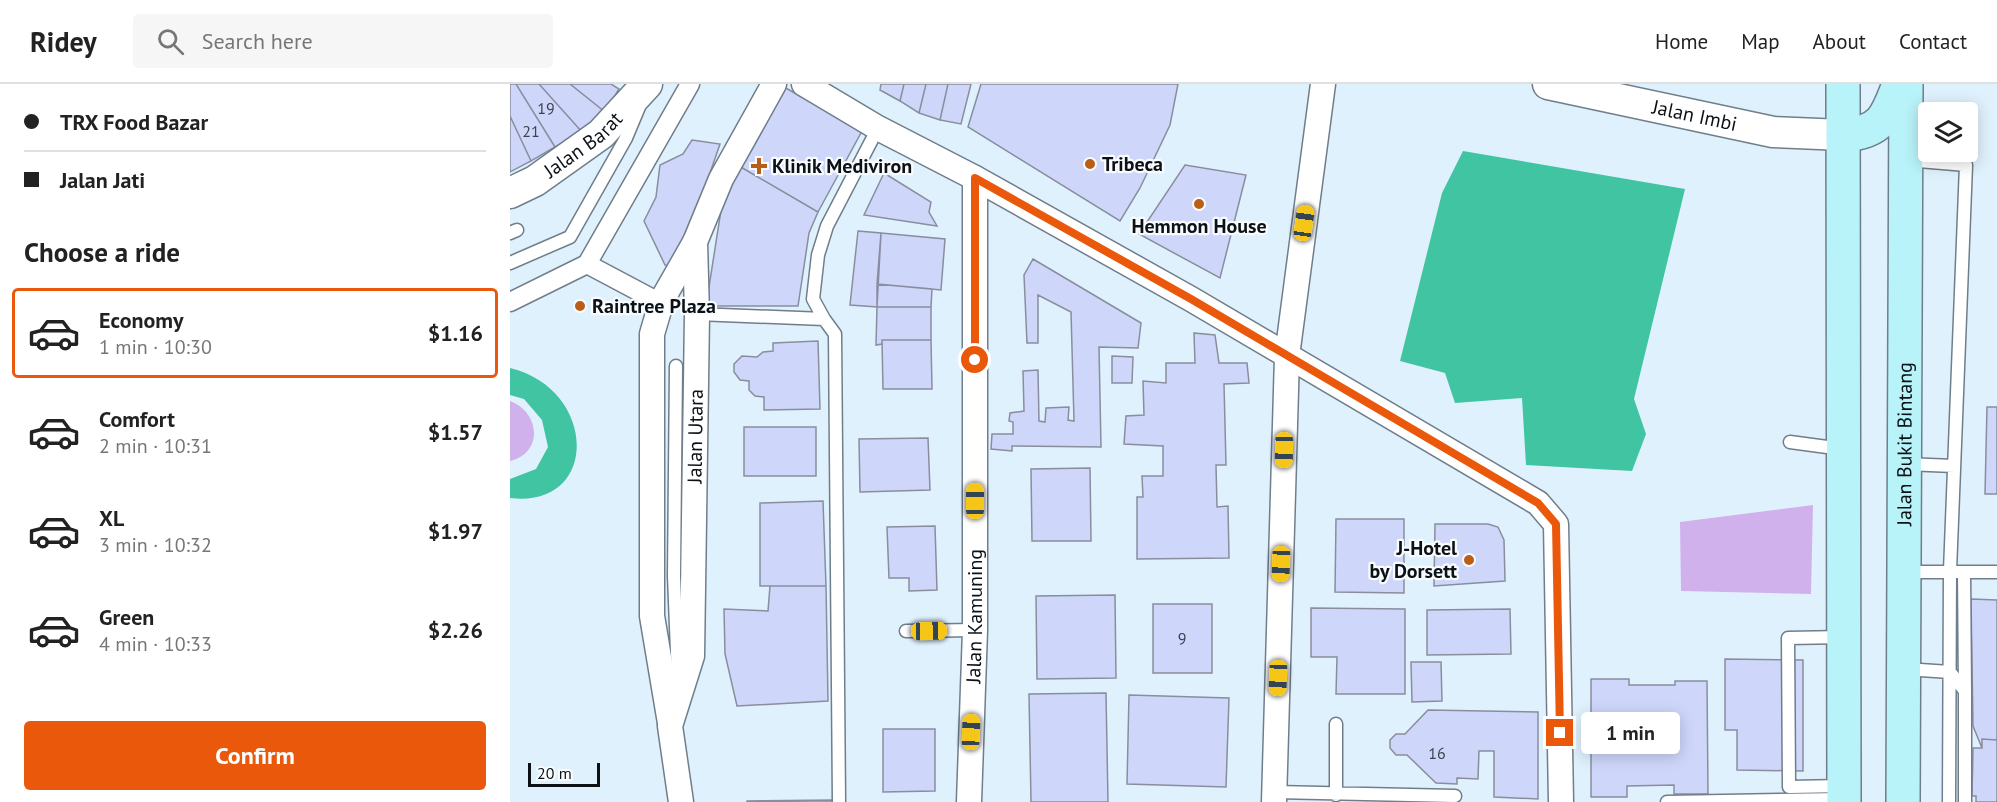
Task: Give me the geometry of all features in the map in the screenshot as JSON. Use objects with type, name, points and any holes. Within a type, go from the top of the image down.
[{"type":"main road","points":[[1843,84],[1844,796]]},
{"type":"main road","points":[[1843,135],[1863,134],[1884,119],[1899,84]]},
{"type":"main road","name":"Jalan Bukit Bintang","points":[[1903,802],[1906,84]]},
{"type":"street","name":"Jalan Barat","points":[[510,193],[535,181],[601,134],[648,84]]},
{"type":"street","points":[[510,302],[587,264],[690,84]]},
{"type":"street","name":"Jalan Utara","points":[[681,802],[670,726],[692,656],[697,314],[695,242],[721,179],[774,84]]},
{"type":"street","points":[[804,84],[878,128],[975,178],[1191,299],[1538,503],[1556,524],[1561,802]]},
{"type":"street","points":[[1275,797],[1287,356],[1323,84]]},
{"type":"street","name":"Jalan Imbi","points":[[1548,84],[1773,132],[1843,135]]},
{"type":"street","name":"Jalan Kamuning","points":[[969,802],[975,630],[975,178]]},
{"type":"street","points":[[670,726],[652,616],[652,334],[662,300],[695,242]]},
{"type":"street","points":[[587,264],[653,299]]},
{"type":"lane","points":[[510,263],[570,237],[626,138],[648,84]]},
{"type":"lane","points":[[839,802],[835,334],[813,299],[818,255],[827,226],[878,128]]},
{"type":"lane","points":[[1906,160],[1966,165],[1950,571],[1949,802]]},
{"type":"lane","points":[[697,314],[824,319]]},
{"type":"lane","points":[[676,366],[674,576],[679,697]]},
{"type":"lane","points":[[1790,442],[1844,449]]},
{"type":"lane","points":[[1904,464],[1954,466]]},
{"type":"lane","points":[[1904,572],[1997,572]]},
{"type":"lane","points":[[1964,572],[1965,802]]},
{"type":"lane","points":[[906,631],[975,630]]},
{"type":"lane","points":[[1844,637],[1788,638],[1788,649],[1789,787],[1844,796]]},
{"type":"lane","points":[[1904,669],[1950,672],[1965,691]]},
{"type":"lane","points":[[1336,724],[1336,795]]},
{"type":"lane","points":[[1275,797],[1455,796]]},
{"type":"lane","points":[[1667,802],[1844,796]]},
{"type":"shaded area","points":[[1463,151],[1685,189],[1634,399],[1646,434],[1632,471],[1526,465],[1522,398],[1455,403],[1445,373],[1400,361],[1442,193]]},
{"type":"shaded area","points":[[510,368],[539,380],[560,399],[572,421],[577,445],[573,467],[560,485],[539,496],[510,498],[510,479],[536,469],[548,447],[542,420],[524,399],[510,395]]},
{"type":"shaded area","points":[[510,401],[520,406],[527,414],[534,432],[529,450],[521,457],[510,461]]},
{"type":"shaded area","points":[[1813,505],[1811,594],[1681,591],[1680,522]]},
{"type":"building","points":[[510,84],[516,84],[555,147],[531,161],[510,116]]},
{"type":"building","points":[[516,84],[539,84],[582,132],[555,147]]},
{"type":"building","points":[[539,84],[570,84],[605,112],[582,132]]},
{"type":"building","points":[[570,84],[611,84],[619,89],[605,112]]},
{"type":"building","points":[[881,84],[904,84],[900,101],[880,90]]},
{"type":"building","points":[[904,84],[926,84],[919,113],[900,101]]},
{"type":"building","points":[[926,84],[948,84],[940,120],[919,113]]},
{"type":"building","points":[[948,84],[971,84],[961,124],[940,120]]},
{"type":"building","name":"Tribeca","points":[[981,84],[1178,84],[1170,125],[1140,188],[1120,221],[968,127]]},
{"type":"building","points":[[784,87],[862,131],[818,212],[739,166]]},
{"type":"building","points":[[510,116],[531,161],[510,172]]},
{"type":"building","points":[[692,140],[720,144],[676,271],[665,265],[644,221],[656,197],[660,165],[683,154]]},
{"type":"building","name":"Hemmon House","points":[[1185,165],[1246,175],[1220,278],[1139,234]]},
{"type":"building","points":[[739,166],[818,212],[809,233],[798,306],[706,306],[722,204]]},
{"type":"building","points":[[884,173],[931,202],[929,212],[937,226],[864,215]]},
{"type":"building","points":[[858,231],[881,233],[877,307],[850,305]]},
{"type":"building","points":[[881,233],[945,239],[941,290],[877,284]]},
{"type":"building","points":[[1033,259],[1141,323],[1138,348],[1099,347],[1101,447],[1012,446],[1012,451],[991,449],[992,434],[1013,434],[1013,422],[1009,421],[1010,413],[1024,411],[1023,371],[1038,370],[1039,421],[1045,422],[1046,408],[1069,407],[1068,420],[1074,421],[1071,312],[1038,295],[1038,343],[1027,343],[1024,275]]},
{"type":"building","points":[[877,284],[932,289],[931,307],[877,307]]},
{"type":"building","points":[[877,307],[931,307],[931,340],[882,340],[882,344],[876,345]]},
{"type":"building","points":[[1194,333],[1215,335],[1219,363],[1247,363],[1249,383],[1224,384],[1226,465],[1216,465],[1217,507],[1228,506],[1229,558],[1137,559],[1137,497],[1143,497],[1142,476],[1163,476],[1163,446],[1124,444],[1126,416],[1144,415],[1143,381],[1166,383],[1166,363],[1195,363]]},
{"type":"building","points":[[882,340],[931,340],[932,389],[883,389]]},
{"type":"building","points":[[818,341],[820,409],[764,410],[764,397],[755,396],[749,390],[749,381],[740,380],[734,372],[734,364],[742,356],[757,357],[763,352],[773,351],[773,343]]},
{"type":"building","points":[[1112,356],[1133,357],[1132,383],[1112,383]]},
{"type":"building","points":[[1987,407],[1997,407],[1997,494],[1985,494]]},
{"type":"building","points":[[744,427],[816,427],[816,476],[744,476]]},
{"type":"building","points":[[928,438],[930,490],[860,492],[859,439]]},
{"type":"building","points":[[1090,468],[1091,541],[1032,541],[1031,469]]},
{"type":"building","points":[[823,501],[826,586],[760,586],[760,503]]},
{"type":"building","points":[[1336,519],[1404,519],[1404,593],[1335,592]]},
{"type":"building","name":"J-Hotel by Dorsett","points":[[1435,524],[1488,524],[1498,527],[1504,540],[1505,581],[1434,586]]},
{"type":"building","points":[[935,526],[937,590],[909,591],[909,578],[889,578],[887,527]]},
{"type":"building","points":[[770,586],[826,586],[828,701],[737,706],[725,654],[724,609],[768,611]]},
{"type":"building","points":[[1115,595],[1116,678],[1037,679],[1036,596]]},
{"type":"building","points":[[1971,599],[1997,600],[1997,740],[1982,739],[1982,748],[1973,726]]},
{"type":"building","points":[[1153,604],[1212,604],[1212,673],[1153,673]]},
{"type":"building","points":[[1311,608],[1405,609],[1405,694],[1336,694],[1337,657],[1311,657]]},
{"type":"building","points":[[1510,609],[1511,654],[1427,655],[1427,610]]},
{"type":"building","points":[[1725,659],[1803,660],[1803,771],[1737,770],[1737,730],[1725,730]]},
{"type":"building","points":[[1411,662],[1441,662],[1442,701],[1412,702]]},
{"type":"building","points":[[1591,679],[1629,679],[1629,685],[1675,685],[1675,681],[1707,681],[1708,794],[1674,794],[1674,785],[1627,786],[1627,797],[1591,797]]},
{"type":"building","points":[[1106,693],[1108,802],[1031,802],[1029,694]]},
{"type":"building","points":[[1129,695],[1229,698],[1226,787],[1127,784]]},
{"type":"building","points":[[1428,710],[1538,712],[1538,799],[1494,797],[1494,751],[1479,751],[1478,779],[1457,778],[1457,784],[1436,783],[1407,755],[1396,755],[1390,748],[1390,740],[1396,734],[1405,734]]},
{"type":"building","points":[[883,729],[935,729],[935,791],[883,792]]},
{"type":"building","points":[[1982,739],[1997,740],[1997,802],[1976,802],[1976,796],[1972,796],[1973,748],[1982,748]]},
{"type":"building","points":[[834,800],[834,802],[747,802],[747,801]]},
{"type":"place","name":"Tribeca","points":[[1090,164]]},
{"type":"place","name":"Klinik Mediviron","points":[[759,166]]},
{"type":"place","name":"Hemmon House","points":[[1199,204]]},
{"type":"place","name":"Raintree Plaza","points":[[580,306]]},
{"type":"place","name":"J-Hotel by Dorsett","points":[[1469,560]]},
{"type":"route","points":[[975,360],[975,178],[1191,299],[1538,503],[1556,524],[1560,733]]}]
